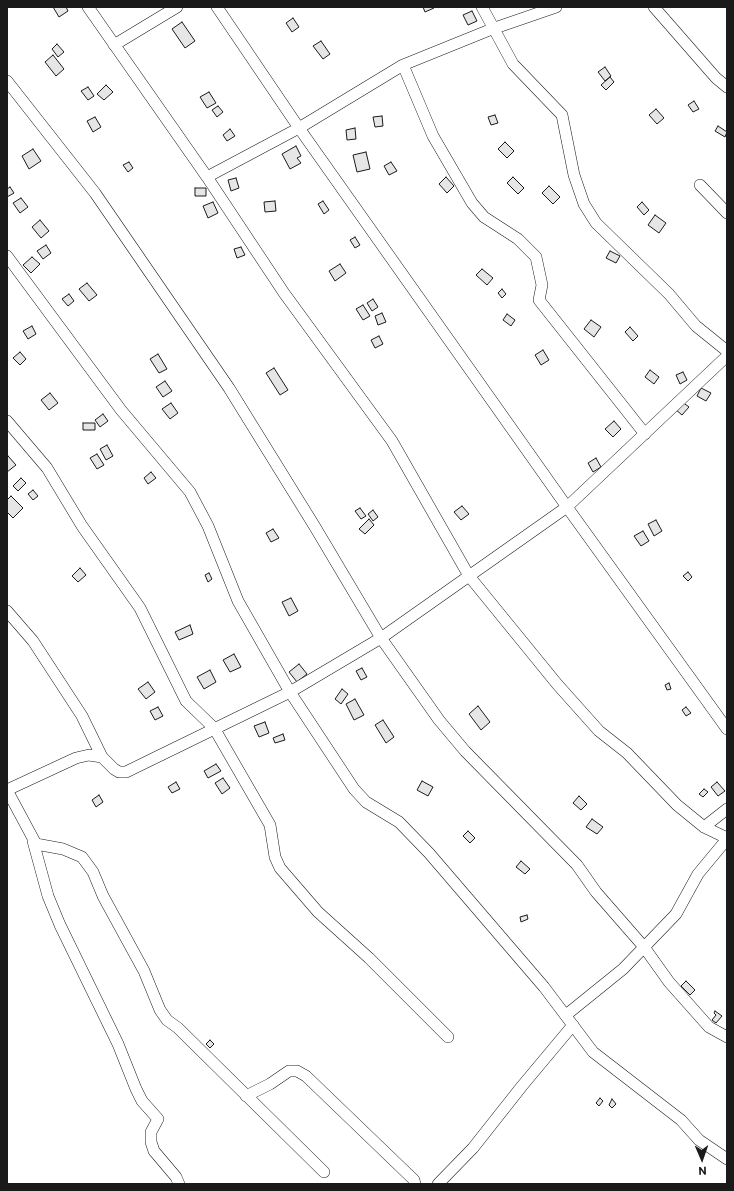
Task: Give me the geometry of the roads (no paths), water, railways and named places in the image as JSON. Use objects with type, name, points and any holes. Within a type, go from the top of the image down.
[{"type":"street","points":[[88,7],[207,177],[284,293],[392,441],[469,576],[557,684],[599,731],[627,753],[677,806],[704,827],[727,838],[698,874],[676,914],[623,969],[566,1015]]},
{"type":"street","points":[[114,45],[177,7]]},
{"type":"street","points":[[217,7],[299,128],[567,507],[727,729]]},
{"type":"street","points":[[482,7],[492,28],[513,64],[562,115],[574,175],[584,204],[596,223],[669,294],[696,326],[727,351]]},
{"type":"street","points":[[207,177],[299,128],[403,65],[492,28],[556,7]]},
{"type":"street","points":[[654,7],[716,78],[727,87]]},
{"type":"street","points":[[403,65],[433,136],[472,203],[484,217],[518,239],[536,256],[542,285],[539,300],[645,434]]},
{"type":"street","points":[[7,81],[95,193],[229,388],[315,527],[380,638],[439,720],[465,752],[577,866],[596,892],[644,947],[669,982],[709,1026],[727,1037]]},
{"type":"street","points":[[700,185],[727,213]]},
{"type":"street","points":[[7,256],[11,271],[121,410],[190,492],[208,526],[238,601],[290,692],[354,789],[366,802],[399,822],[429,853],[544,987],[593,1052],[602,1061],[647,1092],[681,1120],[699,1140],[727,1159]]},
{"type":"street","points":[[7,611],[33,641],[78,710],[102,757],[114,769],[120,772],[126,772],[290,692],[380,638],[567,507],[727,356]]},
{"type":"street","points":[[7,421],[47,468],[82,526],[140,608],[186,701],[214,728],[270,825],[276,857],[280,868],[318,912],[369,958],[448,1037]]},
{"type":"street","points":[[102,757],[89,755],[76,758],[7,790],[33,841],[48,896],[60,925],[118,1044],[142,1101],[158,1119],[151,1132],[151,1142],[154,1151],[176,1177],[179,1184]]},
{"type":"street","points":[[704,827],[727,810]]},
{"type":"street","points":[[33,841],[41,846],[63,849],[82,857],[93,872],[103,896],[144,971],[160,1010],[167,1020],[178,1028],[324,1172]]},
{"type":"street","points":[[438,1184],[473,1148],[573,1025]]},
{"type":"street","points":[[246,1096],[270,1084],[289,1071],[297,1071],[306,1076],[414,1180],[415,1184]]}]
